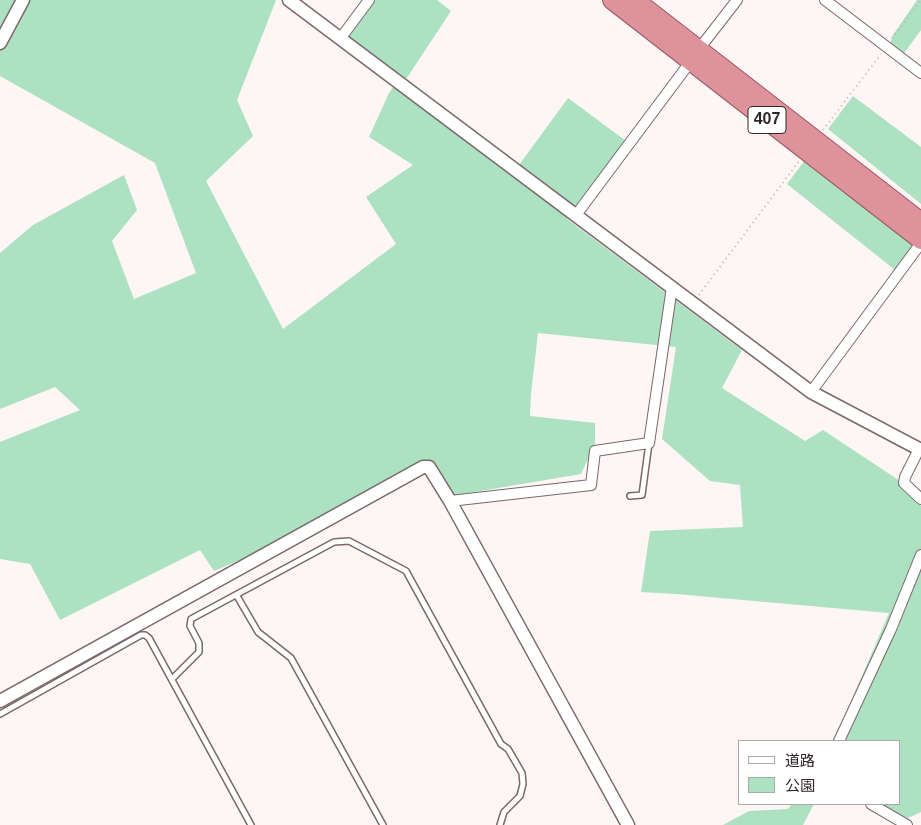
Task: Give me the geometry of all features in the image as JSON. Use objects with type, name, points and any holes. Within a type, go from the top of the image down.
[{"type":"highway","name":"407","points":[[612,0],[695,55]]},
{"type":"highway","name":"407","points":[[635,0],[695,55],[811,146],[921,242]]},
{"type":"highway","name":"407","points":[[811,146],[921,222]]},
{"type":"street","points":[[0,43],[23,0]]},
{"type":"street","points":[[289,0],[811,392],[920,449],[904,477],[904,483],[921,499]]},
{"type":"street","points":[[340,39],[369,0]]},
{"type":"street","points":[[576,215],[737,0]]},
{"type":"street","points":[[825,0],[921,73]]},
{"type":"street","points":[[811,392],[921,242]]},
{"type":"street","points":[[450,501],[591,485],[595,451],[649,443],[672,287]]},
{"type":"street","points":[[0,701],[423,467],[429,467],[450,501],[628,825]]},
{"type":"street","points":[[839,740],[891,628],[921,555]]},
{"type":"street","points":[[873,805],[907,825]]},
{"type":"lane","points":[[630,496],[642,495],[649,443]]},
{"type":"lane","points":[[172,679],[199,652],[200,643],[190,626],[191,619],[339,540],[350,542],[406,571],[501,744],[508,749],[522,773],[523,784],[520,796],[504,812],[500,825]]},
{"type":"lane","points":[[236,596],[258,632],[291,658],[383,825]]},
{"type":"lane","points":[[0,714],[140,635],[149,638],[252,825]]},
{"type":"path","points":[[693,303],[921,0]]},
{"type":"green space","points":[[0,0],[276,0],[237,100],[253,136],[206,181],[283,329],[396,244],[366,197],[413,165],[369,137],[389,93],[400,77],[347,36],[376,0],[437,0],[451,11],[399,90],[511,176],[568,98],[626,141],[567,219],[742,350],[722,388],[805,441],[823,430],[900,481],[921,506],[921,812],[908,818],[878,805],[901,805],[901,740],[833,740],[889,613],[641,592],[650,531],[743,527],[740,485],[710,481],[662,439],[676,347],[538,333],[530,416],[595,423],[595,444],[581,474],[451,496],[429,462],[268,548],[214,571],[200,550],[60,620],[30,564],[0,559],[0,442],[80,410],[55,387],[0,409],[0,253],[33,225],[124,175],[137,210],[112,241],[134,299],[196,273],[155,163],[0,76]]},
{"type":"green space","points":[[917,0],[921,0],[921,30],[902,56],[889,46],[893,35]]},
{"type":"green space","points":[[853,96],[921,147],[921,204],[828,129]]},
{"type":"green space","points":[[805,160],[913,246],[895,270],[787,184]]},
{"type":"green space","points":[[791,805],[813,805],[803,825],[723,825],[749,811],[788,809]]}]
